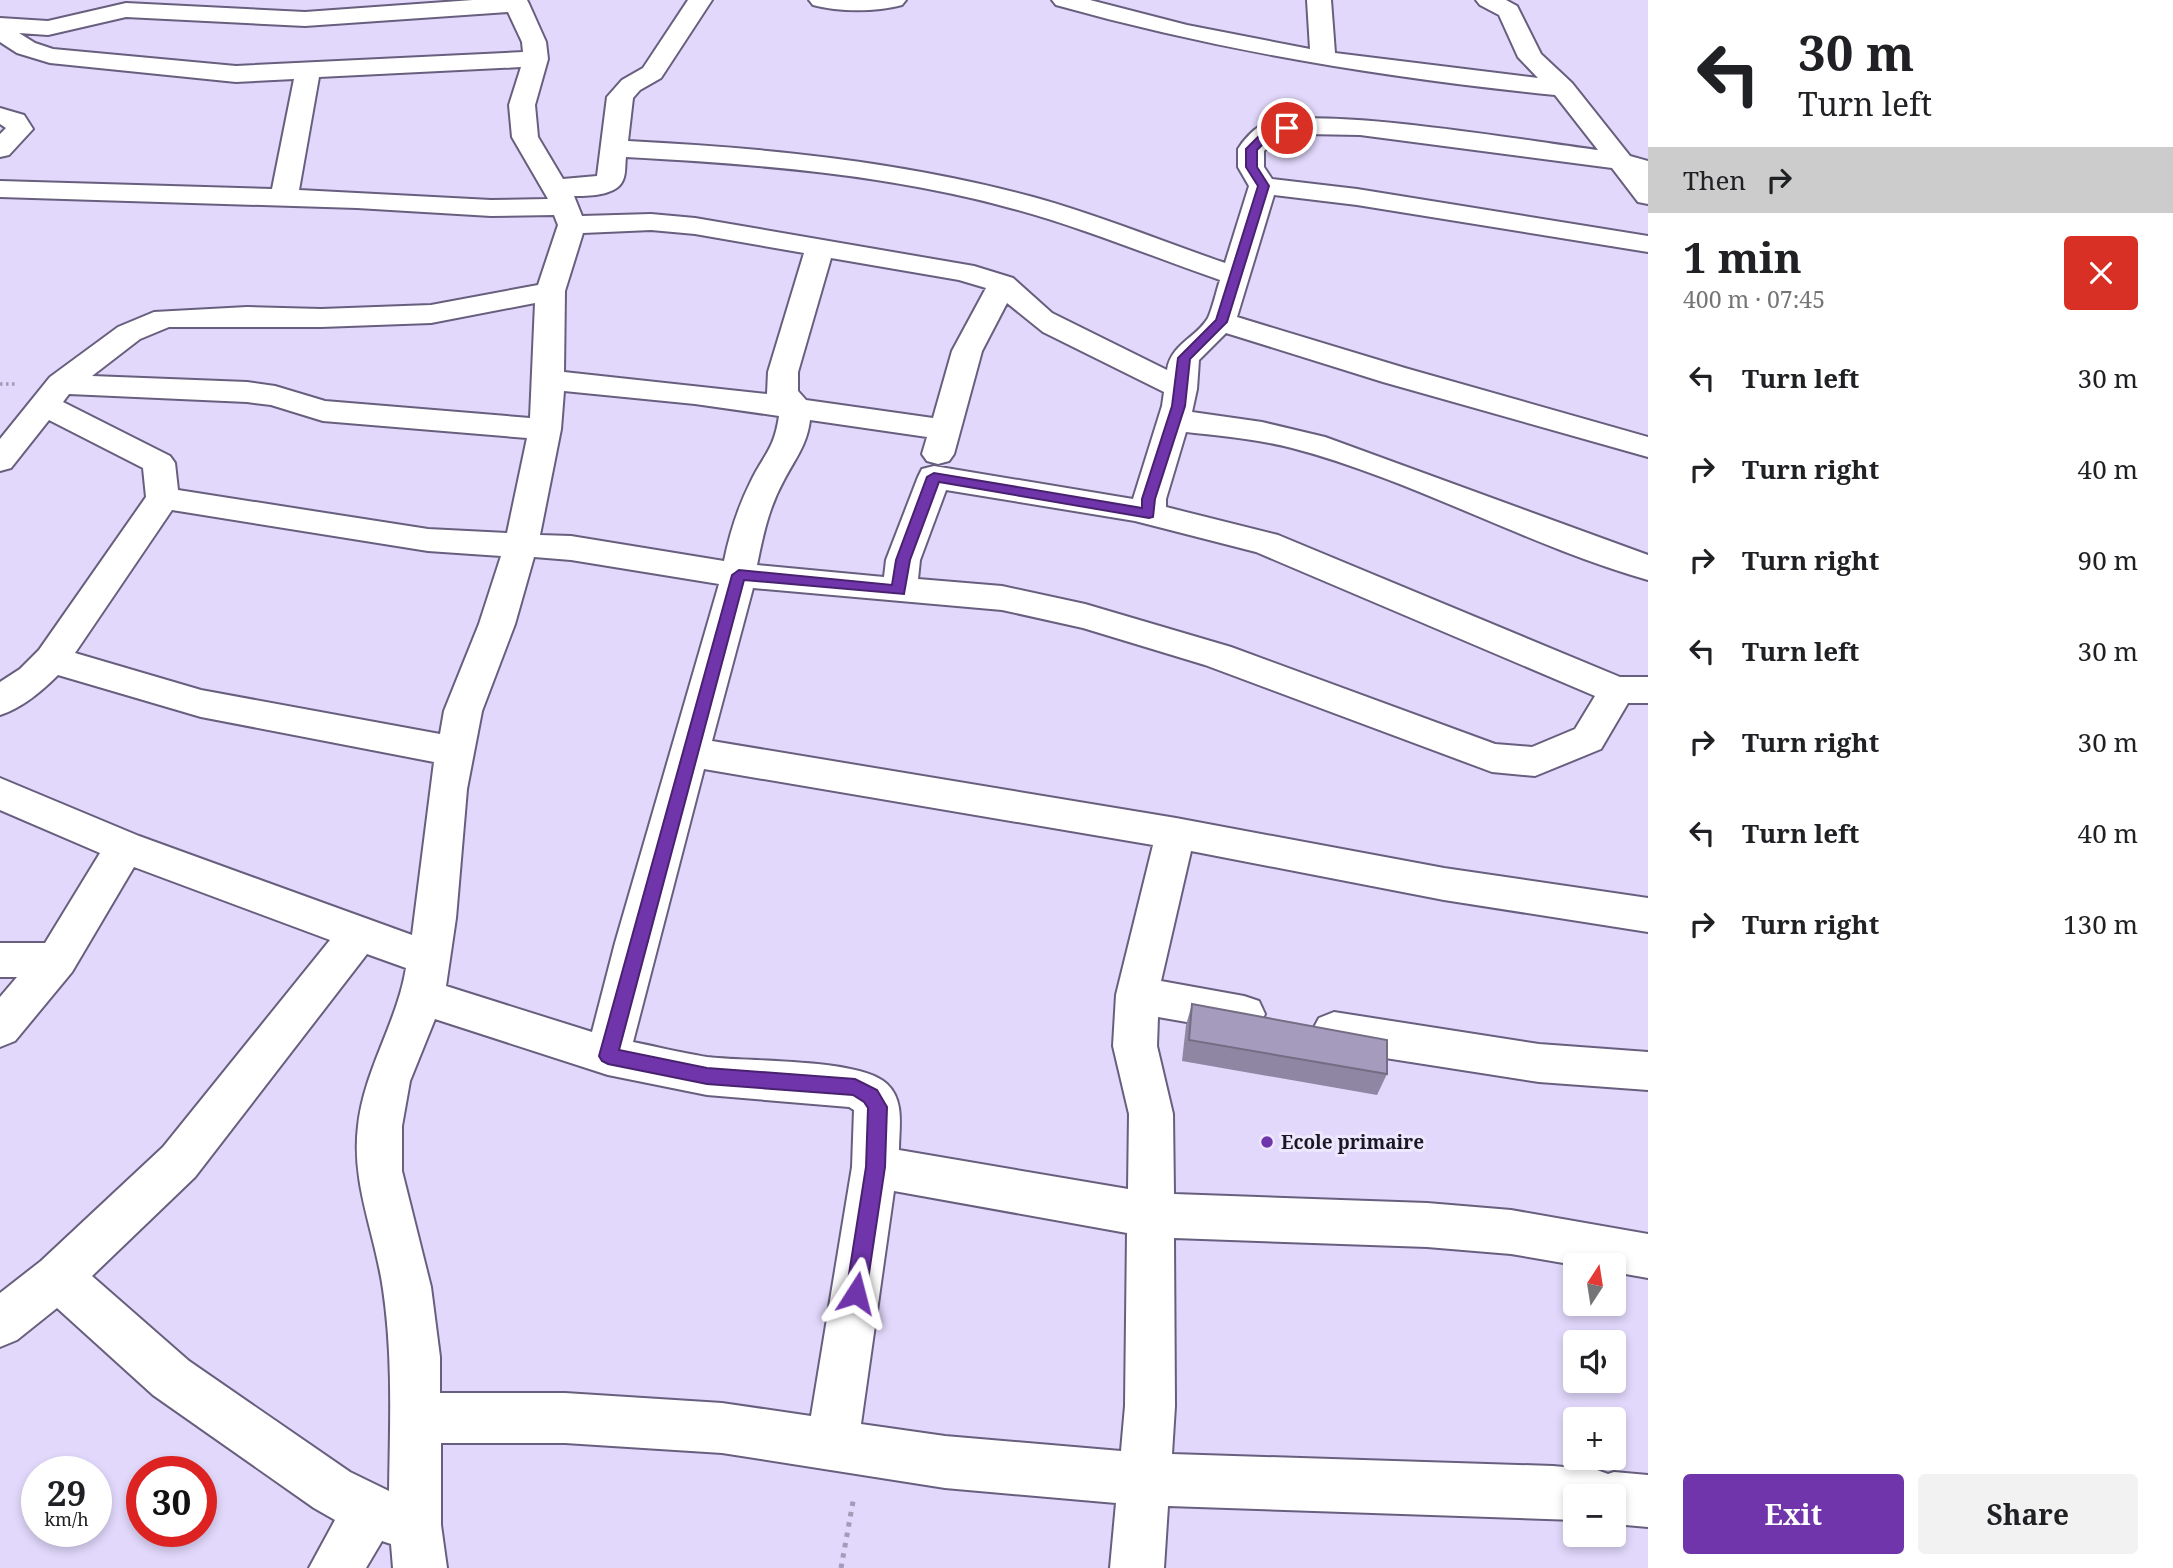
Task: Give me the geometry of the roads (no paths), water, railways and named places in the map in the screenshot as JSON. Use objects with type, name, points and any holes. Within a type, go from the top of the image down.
[{"type":"street","points":[[563,206],[610,180],[620,97],[631,85],[652,73],[700,0]]},
{"type":"street","points":[[821,0],[894,0]]},
{"type":"street","points":[[1064,0],[1174,20],[1323,57],[1488,81],[1563,88]]},
{"type":"street","points":[[1319,0],[1323,57]]},
{"type":"street","points":[[1488,0],[1509,11],[1530,57],[1563,88],[1648,196]]},
{"type":"street","points":[[0,25],[48,28],[126,10],[305,19],[516,2],[534,43],[536,59],[521,117],[525,137],[563,206],[550,291],[549,380],[545,429],[521,545],[497,624],[463,712],[448,789],[426,978],[388,1081],[380,1126],[379,1171],[407,1287],[415,1357],[414,1418],[402,1535]]},
{"type":"street","points":[[0,32],[26,48],[74,60],[236,74],[536,59]]},
{"type":"street","points":[[284,198],[308,71]]},
{"type":"street","points":[[0,116],[15,120],[20,129],[17,135],[0,149]]},
{"type":"street","points":[[1648,169],[1619,161],[1372,129],[1305,126],[1270,131],[1251,149],[1251,167],[1264,186],[1357,197],[1648,244]]},
{"type":"street","points":[[614,148],[796,160],[938,183],[1026,204],[1236,276]]},
{"type":"street","points":[[1149,514],[1149,499],[1182,389],[1184,358],[1221,322],[1264,186]]},
{"type":"street","points":[[0,189],[491,208],[563,206],[924,264],[1003,284],[1054,326],[1182,389]]},
{"type":"street","points":[[796,408],[782,393],[783,372],[820,247]]},
{"type":"street","points":[[899,590],[903,560],[934,477],[943,429],[967,351],[1003,284]]},
{"type":"street","points":[[0,461],[53,395],[129,333],[164,318],[321,318],[431,314],[550,291]]},
{"type":"street","points":[[1221,322],[1394,375],[1648,447]]},
{"type":"street","points":[[549,380],[624,386],[943,429]]},
{"type":"street","points":[[53,395],[247,392],[275,396],[323,411],[545,429]]},
{"type":"street","points":[[0,701],[33,678],[52,659],[163,498],[159,463],[53,395]]},
{"type":"street","points":[[608,1056],[739,575],[749,522],[768,479],[785,454],[792,435],[796,408]]},
{"type":"street","points":[[1173,420],[1268,433],[1313,444],[1520,518],[1648,568]]},
{"type":"street","points":[[163,498],[408,537],[571,548],[739,575],[1002,598],[1085,616],[1218,656],[1492,758],[1535,762],[1588,739],[1633,690],[1266,543],[1149,514],[934,477]]},
{"type":"street","points":[[52,659],[93,675],[166,696],[298,724],[455,751]]},
{"type":"street","points":[[690,752],[1176,833],[1444,884],[1648,915]]},
{"type":"street","points":[[0,793],[125,847],[359,933],[426,978],[608,1056],[707,1076],[855,1087],[870,1096],[878,1107],[875,1167],[847,1447]]},
{"type":"street","points":[[1137,1568],[1150,1406],[1151,1114],[1135,1046],[1137,995],[1176,833]]},
{"type":"street","points":[[0,1028],[57,960],[125,847]]},
{"type":"street","points":[[0,1323],[58,1277],[179,1162],[270,1051],[359,933]]},
{"type":"street","points":[[0,960],[57,960]]},
{"type":"street","points":[[1137,995],[1415,1046],[1539,1063],[1648,1071]]},
{"type":"street","points":[[875,1167],[1150,1216],[1511,1232],[1648,1256]]},
{"type":"street","points":[[58,1277],[171,1378],[332,1490],[402,1535]]},
{"type":"street","points":[[414,1418],[604,1421],[722,1428],[945,1462],[1143,1479],[1563,1493]]},
{"type":"street","points":[[1626,1499],[1648,1501]]},
{"type":"street","points":[[336,1568],[402,1535]]},
{"type":"place","name":"Ecole primaire","points":[[1267,1142]]}]
